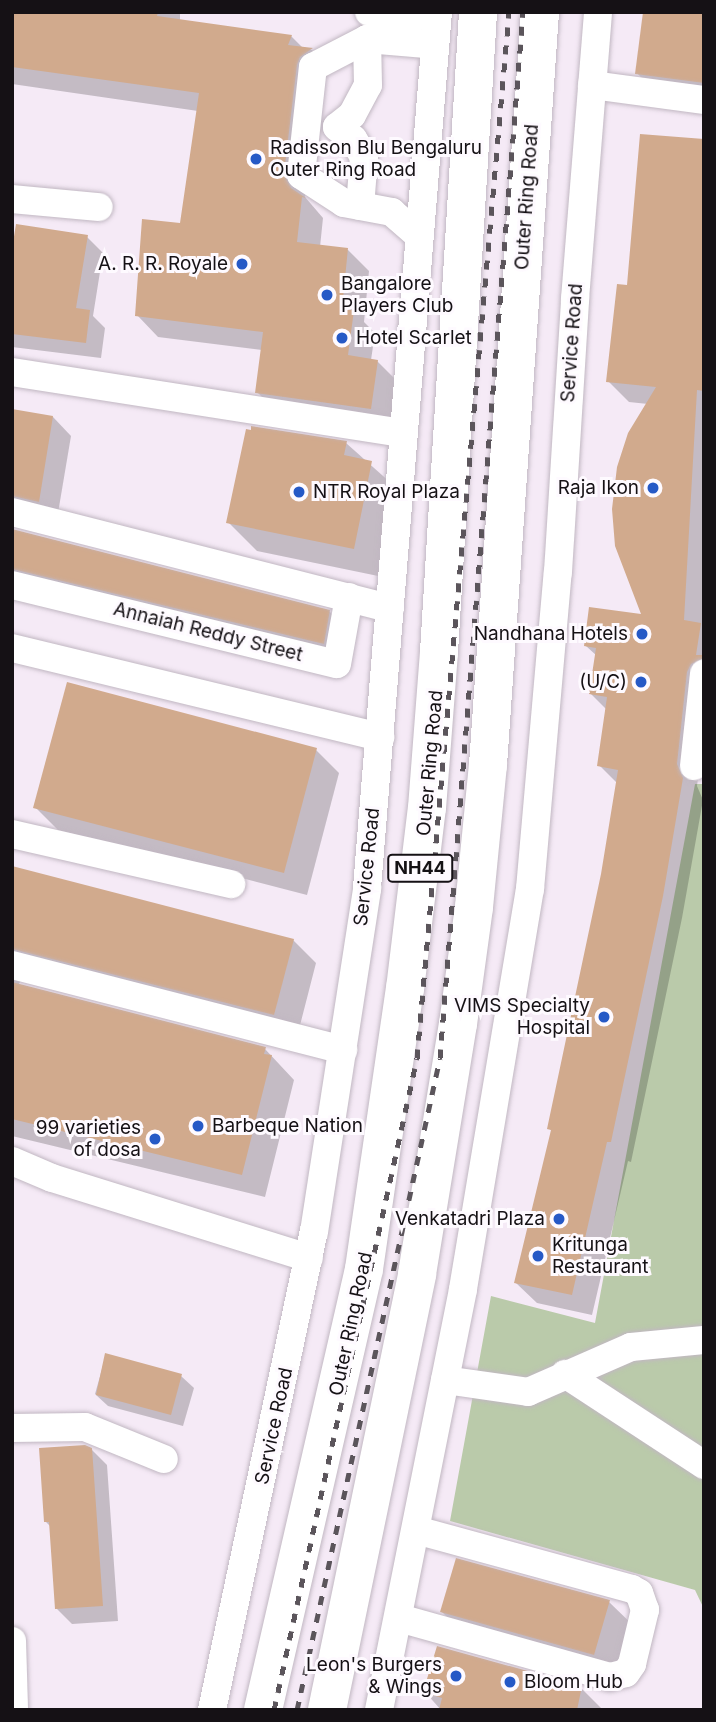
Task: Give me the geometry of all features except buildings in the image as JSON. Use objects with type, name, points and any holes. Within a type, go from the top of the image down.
[{"type":"highway","name":"Outer Ring Road","points":[[263,1710],[364,1269],[403,1003],[427,808],[439,652],[478,12]]},
{"type":"highway","name":"Outer Ring Road","points":[[327,1710],[417,1273],[458,1024],[474,907],[488,765],[540,12]]},
{"type":"street","name":"Service Road","points":[[379,1710],[445,1380],[530,889],[558,572],[575,299],[598,12]]},
{"type":"street","name":"Service Road","points":[[212,1710],[309,1258],[344,1050],[367,888],[435,44],[428,15]]},
{"type":"street","points":[[418,235],[393,212],[344,203],[301,175],[313,67],[368,26],[428,15]]},
{"type":"street","points":[[368,26],[435,44]]},
{"type":"street","points":[[360,206],[364,157],[353,139],[337,127],[352,115],[368,85],[368,26]]},
{"type":"street","points":[[592,85],[704,100]]},
{"type":"street","points":[[12,199],[99,206]]},
{"type":"street","points":[[12,372],[403,433]]},
{"type":"street","points":[[12,512],[390,608]]},
{"type":"street","name":"Annaiah Reddy Street","points":[[12,585],[337,664],[349,597]]},
{"type":"street","points":[[12,648],[380,737]]},
{"type":"street","points":[[694,766],[704,674]]},
{"type":"street","points":[[12,834],[231,884]]},
{"type":"street","points":[[12,965],[116,988],[344,1050]]},
{"type":"street","points":[[12,1161],[51,1178],[309,1258]]},
{"type":"street","points":[[445,1380],[528,1392],[631,1347],[704,1340]]},
{"type":"street","points":[[565,1374],[704,1465]]},
{"type":"street","points":[[12,1428],[85,1427],[164,1459]]},
{"type":"street","points":[[399,1618],[610,1677],[626,1673],[632,1664],[645,1610],[639,1593],[632,1589],[416,1530]]},
{"type":"street","points":[[12,1641],[14,1710]]},
{"type":"green space","points":[[695,784],[704,784],[704,1609],[695,1590],[450,1521],[491,1296],[595,1323]]},
{"type":"railway","points":[[274,1710],[417,1058],[509,12]]},
{"type":"railway","points":[[297,1710],[440,1058],[523,12]]},
{"type":"place","name":"Radisson Blu Bengaluru Outer Ring Road","points":[[256,159]]},
{"type":"place","name":"A. R. R. Royale","points":[[242,264]]},
{"type":"place","name":"Bangalore Players Club","points":[[327,295]]},
{"type":"place","name":"Hotel Scarlet","points":[[342,338]]},
{"type":"place","name":"Raja Ikon","points":[[653,488]]},
{"type":"place","name":"NTR Royal Plaza","points":[[299,492]]},
{"type":"place","name":"Nandhana Hotels","points":[[642,634]]},
{"type":"place","name":"(U/C)","points":[[641,682]]},
{"type":"place","name":"VIMS Specialty Hospital","points":[[604,1017]]},
{"type":"place","name":"Barbeque Nation","points":[[198,1126]]},
{"type":"place","name":"99 varieties of dosa","points":[[155,1139]]},
{"type":"place","name":"Venkatadri Plaza","points":[[559,1219]]},
{"type":"place","name":"Kritunga Restaurant","points":[[538,1256]]},
{"type":"place","name":"Leon's Burgers & Wings","points":[[456,1676]]},
{"type":"place","name":"Bloom Hub","points":[[510,1682]]}]
